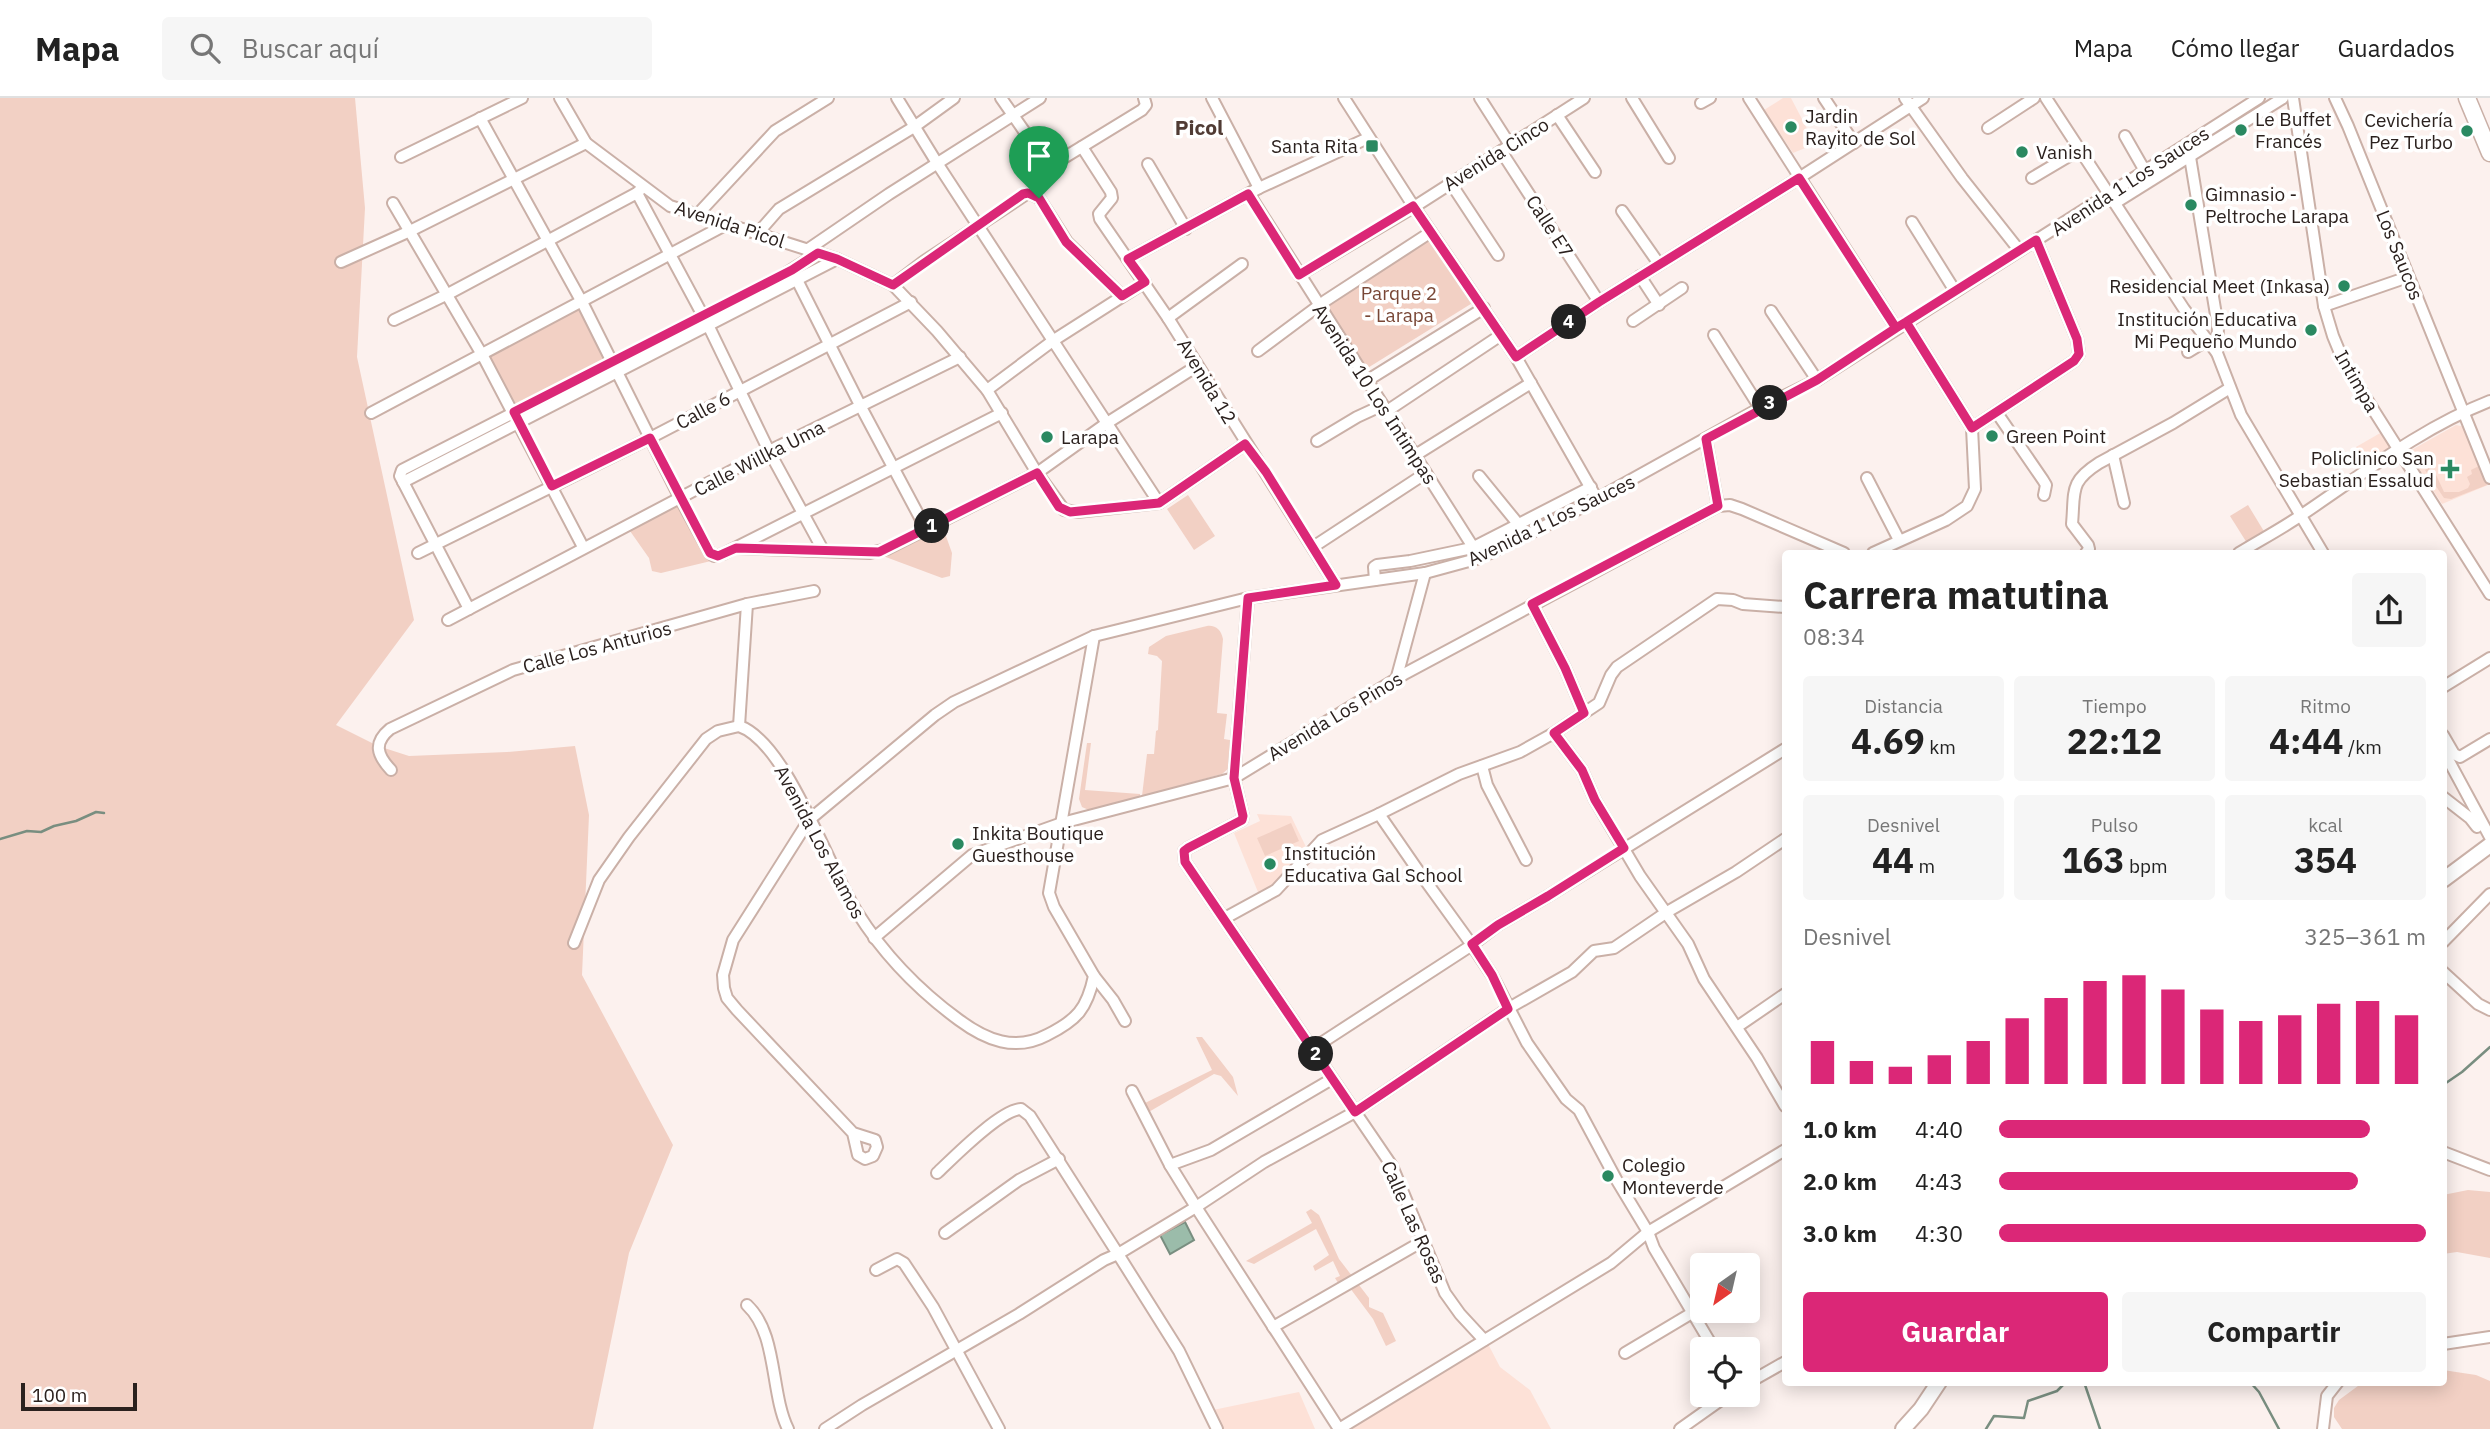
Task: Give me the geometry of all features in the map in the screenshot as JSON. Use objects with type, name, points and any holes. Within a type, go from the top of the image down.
[{"type":"highway","points":[[2467,98],[2486,132],[2490,153]]},
{"type":"main road","points":[[2447,877],[2490,842]]},
{"type":"main road","points":[[1903,1429],[1936,1386]]},
{"type":"street","points":[[401,157],[522,98]]},
{"type":"street","name":"Avenida Picol","points":[[560,98],[586,143],[641,189],[670,206],[837,259],[893,285],[988,390],[1059,507],[1077,512],[1159,503]]},
{"type":"street","points":[[698,214],[775,131],[828,98]]},
{"type":"street","points":[[898,98],[937,163],[1159,503],[1245,444]]},
{"type":"street","points":[[758,233],[779,209],[914,127],[954,98]]},
{"type":"street","points":[[1001,98],[1047,162],[1057,162],[1142,110],[1146,105],[1144,98]]},
{"type":"street","points":[[469,609],[400,476],[402,470],[514,412],[709,327],[795,275],[812,252],[937,163],[1040,98]]},
{"type":"street","points":[[1212,98],[1259,188]]},
{"type":"street","points":[[1344,98],[1413,206],[1516,357],[1597,499]]},
{"type":"street","points":[[1480,98],[1509,146]]},
{"type":"street","points":[[1486,98],[1509,146]]},
{"type":"street","name":"Avenida Cinco","points":[[1299,275],[1509,146],[1557,115],[1572,101],[1584,98]]},
{"type":"street","points":[[1632,98],[1669,158]]},
{"type":"street","points":[[1749,98],[1896,328]]},
{"type":"street","points":[[1824,98],[1854,144]]},
{"type":"street","points":[[1516,357],[1659,264],[1854,144],[1908,103],[1923,98]]},
{"type":"street","points":[[1988,128],[2034,98]]},
{"type":"street","points":[[2046,98],[2206,341],[2217,353],[2241,415],[2321,550]]},
{"type":"street","name":"Avenida 1 Los Sauces","points":[[2113,199],[2146,171],[2259,98]]},
{"type":"street","name":"Avenida 1 Los Sauces","points":[[853,1133],[727,998],[723,975],[736,933],[809,820],[935,715],[974,692],[1094,636],[1248,598],[1425,573],[1480,558],[1597,499],[1760,408],[1817,380],[2019,250],[2190,157],[2283,98]]},
{"type":"street","name":"Intimpa","points":[[2293,98],[2324,306],[2333,336],[2345,365],[2490,594]]},
{"type":"street","name":"Los Saucos","points":[[2335,98],[2490,478]]},
{"type":"street","points":[[1908,103],[2019,250]]},
{"type":"street","points":[[1557,115],[1595,172]]},
{"type":"street","points":[[480,118],[580,300],[710,553],[718,556],[736,548],[1002,413]]},
{"type":"street","points":[[2124,136],[2146,171]]},
{"type":"street","points":[[1082,147],[1111,192],[1110,202],[1100,214],[1103,223],[1128,259],[1259,188],[1368,138]]},
{"type":"street","points":[[341,262],[410,231],[586,143]]},
{"type":"street","name":"Calle E7","points":[[1509,146],[1599,302]]},
{"type":"street","points":[[2032,178],[2081,149]]},
{"type":"street","points":[[2190,157],[2218,327],[2217,353]]},
{"type":"street","points":[[1148,164],[1186,229]]},
{"type":"street","points":[[1450,182],[1498,255]]},
{"type":"street","points":[[394,320],[448,294],[641,189],[671,256],[709,327],[738,390],[823,550]]},
{"type":"street","points":[[893,285],[1023,194],[1033,194],[1039,198],[1066,242],[1122,296]]},
{"type":"street","name":"Avenida 10 Los Intimpas","points":[[1248,194],[1480,558]]},
{"type":"street","points":[[393,203],[482,354],[583,547]]},
{"type":"street","points":[[1622,211],[1659,264]]},
{"type":"street","points":[[1912,222],[1955,291]]},
{"type":"street","points":[[372,413],[580,300],[671,256],[727,225]]},
{"type":"street","points":[[1258,351],[1325,302],[1431,232]]},
{"type":"street","points":[[1972,428],[2074,361],[2079,354],[2077,339],[2036,240]]},
{"type":"street","points":[[403,482],[520,424],[703,316],[837,259]]},
{"type":"street","name":"Avenida 12","points":[[1128,259],[1336,585]]},
{"type":"street","points":[[1168,318],[1242,264]]},
{"type":"street","points":[[795,275],[828,344],[926,529]]},
{"type":"street","points":[[1640,276],[1659,304]]},
{"type":"street","points":[[2324,306],[2408,277]]},
{"type":"street","points":[[988,390],[1054,340],[1145,282]]},
{"type":"street","points":[[1633,321],[1682,288]]},
{"type":"street","name":"Calle 6","points":[[418,553],[650,438],[911,302]]},
{"type":"street","points":[[1368,380],[1484,308]]},
{"type":"street","points":[[1771,311],[1817,380]]},
{"type":"street","points":[[1879,550],[1946,520],[1967,506],[1975,489],[1972,428],[1906,322]]},
{"type":"street","points":[[1317,441],[1357,417],[1385,408],[1501,335]]},
{"type":"street","points":[[1714,335],[1760,408]]},
{"type":"street","points":[[2188,352],[2206,341]]},
{"type":"street","name":"Calle Willka Uma","points":[[448,620],[769,451],[960,357]]},
{"type":"street","points":[[736,548],[879,552],[1037,473],[1107,423],[1197,366]]},
{"type":"street","points":[[1414,456],[1531,383]]},
{"type":"street","points":[[2088,550],[2088,545],[2071,524],[2076,482],[2088,470],[2231,388]]},
{"type":"street","points":[[2244,550],[2301,516],[2399,448],[2464,411],[2490,401]]},
{"type":"street","points":[[1997,413],[2046,485],[2044,495]]},
{"type":"street","points":[[1706,439],[1718,506],[1730,505],[1837,550]]},
{"type":"street","points":[[2113,455],[2124,503]]},
{"type":"street","points":[[1313,547],[1426,473]]},
{"type":"street","points":[[1479,476],[1519,525]]},
{"type":"street","points":[[1867,478],[1899,540]]},
{"type":"street","points":[[1375,580],[1374,567],[1377,565],[1472,548],[1591,487]]},
{"type":"street","name":"Avenida Los Pinos","points":[[874,938],[972,855],[1062,823],[1234,778],[1396,680],[1532,604],[1718,506]]},
{"type":"street","points":[[1396,680],[1425,573]]},
{"type":"street","name":"Calle Los Anturios","points":[[391,770],[382,758],[378,746],[381,737],[390,729],[513,670],[747,604],[814,591]]},
{"type":"street","name":"Calle Las Rosas","points":[[1248,598],[1234,778],[1243,816],[1242,820],[1188,848],[1184,855],[1185,862],[1392,1166],[1445,1293],[1484,1340]]},
{"type":"street","points":[[1225,918],[1276,890],[1322,840],[1458,774],[1520,752],[1554,733],[1599,703],[1617,667],[1717,599],[1782,607]]},
{"type":"street","points":[[574,943],[599,880],[629,837],[706,739],[738,726],[747,604]]},
{"type":"street","points":[[1532,604],[1565,668],[1584,713]]},
{"type":"street","points":[[1094,636],[1049,892],[1054,907],[1094,976],[1125,1021]]},
{"type":"street","points":[[2447,685],[2490,658]]},
{"type":"street","name":"Avenida Los Alamos","points":[[738,726],[761,739],[779,764],[840,884],[874,938],[928,998],[982,1037],[1016,1044],[1032,1042],[1067,1024],[1089,999],[1094,976]]},
{"type":"street","points":[[1554,733],[1582,770],[1595,800],[1640,876],[1688,944],[1704,979],[1782,1101]]},
{"type":"street","points":[[2447,741],[2460,757],[2490,739]]},
{"type":"street","points":[[1312,1049],[1498,925],[1782,751]]},
{"type":"street","points":[[2447,758],[2490,842]]},
{"type":"street","points":[[1482,766],[1487,785],[1526,860]]},
{"type":"street","points":[[2447,800],[2470,818],[2490,842]]},
{"type":"street","points":[[1380,814],[1492,975],[1527,1043],[1566,1099],[1580,1110],[1690,1310]]},
{"type":"street","points":[[825,1429],[1196,1207],[1264,1162],[1355,1112],[1508,1009],[1572,972],[1594,951],[1614,948],[1782,841]]},
{"type":"street","points":[[2447,940],[2486,907],[2490,894]]},
{"type":"street","points":[[2447,976],[2478,1004],[2490,1010]]},
{"type":"street","points":[[1737,1027],[1782,996]]},
{"type":"street","points":[[1170,1165],[1211,1150],[1332,1079]]},
{"type":"street","points":[[1132,1091],[1170,1165],[1339,1429],[1611,1263],[1648,1232],[1782,1152]]},
{"type":"street","points":[[937,1173],[988,1127],[1016,1109],[1021,1109],[1030,1116],[1179,1352],[1217,1429]]},
{"type":"street","points":[[2447,1154],[2490,1170]]},
{"type":"street","points":[[945,1233],[1019,1180],[1059,1159]]},
{"type":"street","points":[[1273,1327],[1423,1241]]},
{"type":"street","points":[[876,1270],[900,1259],[933,1307],[999,1429]]},
{"type":"street","points":[[747,1305],[757,1317],[768,1343],[779,1406],[788,1429]]},
{"type":"street","points":[[1625,1353],[1690,1314]]},
{"type":"street","points":[[2447,1343],[2490,1337]]},
{"type":"street","points":[[1760,1376],[1782,1364]]},
{"type":"street","points":[[2323,1429],[2327,1396],[2335,1386]]},
{"type":"street","points":[[1680,1429],[1711,1407]]},
{"type":"shaded area","name":"Jardin Rayito de Sol","points":[[1783,98],[1791,98],[1815,144],[1793,153],[1764,110]]},
{"type":"shaded area","name":"Policlinico San Sebastian Essalud","points":[[2456,425],[2465,427],[2488,485],[2442,504],[2408,452]]},
{"type":"shaded area","points":[[2382,432],[2394,449],[2364,466],[2356,454],[2356,447]]},
{"type":"shaded area","name":"Institución Educativa Gal School","points":[[1257,814],[1291,816],[1307,849],[1274,891],[1260,897],[1234,833],[1260,821]]},
{"type":"shaded area","points":[[1185,1222],[1194,1240],[1170,1254],[1160,1235]]},
{"type":"shaded area","points":[[1487,1342],[1500,1367],[1530,1390],[1551,1429],[1343,1429]]},
{"type":"shaded area","points":[[1299,1392],[1315,1429],[1221,1429],[1213,1410]]},
{"type":"green space","points":[[0,98],[355,98],[365,208],[357,357],[414,620],[336,725],[378,746],[409,756],[575,746],[589,815],[582,975],[673,1145],[629,1253],[593,1429],[0,1429]]},
{"type":"green space","name":"Parque 2 - Larapa","points":[[1431,239],[1474,302],[1366,369],[1325,305]]},
{"type":"green space","points":[[583,304],[609,363],[517,410],[486,354]]},
{"type":"green space","points":[[2432,466],[2444,492],[2459,492],[2468,488],[2470,484],[2467,477],[2472,474],[2471,470],[2479,466],[2487,485],[2451,499],[2444,498],[2425,470]]},
{"type":"green space","points":[[1188,495],[1215,536],[1194,550],[1167,509]]},
{"type":"green space","points":[[679,504],[711,561],[661,573],[652,571],[649,558],[630,531]]},
{"type":"green space","points":[[2248,505],[2265,533],[2247,543],[2230,516]]},
{"type":"green space","points":[[942,525],[952,553],[950,576],[942,578],[883,556]]},
{"type":"green space","points":[[1207,626],[1218,629],[1223,639],[1217,713],[1227,714],[1224,739],[1235,741],[1229,768],[1222,774],[1142,796],[1147,754],[1154,754],[1158,730],[1162,661],[1157,656],[1148,654],[1149,647],[1166,636]]},
{"type":"green space","points":[[1087,743],[1091,743],[1085,790],[1140,794],[1140,797],[1091,811],[1082,807],[1079,799]]},
{"type":"green space","points":[[1291,823],[1299,841],[1265,856],[1257,838]]},
{"type":"green space","points":[[1196,1037],[1202,1037],[1233,1077],[1238,1096],[1221,1076],[1214,1074],[1147,1113],[1143,1104],[1212,1070]]},
{"type":"green space","points":[[2468,1190],[2490,1192],[2490,1258],[2457,1252],[2447,1253],[2447,1194]]},
{"type":"green space","points":[[1311,1209],[1319,1215],[1339,1259],[1369,1298],[1369,1307],[1383,1313],[1396,1341],[1386,1346],[1373,1319],[1347,1284],[1340,1286],[1335,1278],[1340,1276],[1333,1261],[1315,1271],[1313,1266],[1329,1255],[1316,1229],[1254,1264],[1246,1261],[1312,1223],[1306,1212]]},
{"type":"green space","points":[[2447,1371],[2476,1375],[2490,1381],[2490,1429],[2342,1429],[2334,1417],[2334,1408],[2339,1400],[2358,1386],[2447,1386]]},
{"type":"waterway","points":[[0,839],[27,831],[41,832],[96,812],[104,813]]},
{"type":"waterway","points":[[2447,1082],[2490,1047]]},
{"type":"waterway","points":[[1986,1429],[1994,1416],[2024,1418],[2028,1401],[2057,1391],[2062,1386]]},
{"type":"waterway","points":[[2085,1386],[2100,1429]]},
{"type":"waterway","points":[[2254,1386],[2279,1429]]},
{"type":"place","name":"Jardin Rayito de Sol","points":[[1791,127]]},
{"type":"place","name":"Le Buffet Francés","points":[[2241,130]]},
{"type":"place","name":"Cevichería Pez Turbo","points":[[2467,131]]},
{"type":"place","name":"Santa Rita","points":[[1372,146]]},
{"type":"place","name":"Vanish","points":[[2022,152]]},
{"type":"place","name":"Gimnasio - Peltroche Larapa","points":[[2191,205]]},
{"type":"place","name":"Residencial Meet (Inkasa)","points":[[2344,286]]},
{"type":"place","name":"Institución Educativa Mi Pequeño Mundo","points":[[2311,330]]},
{"type":"place","name":"Green Point","points":[[1992,436]]},
{"type":"place","name":"Larapa","points":[[1047,437]]},
{"type":"place","name":"Policlinico San Sebastian Essalud","points":[[2450,469]]},
{"type":"place","name":"Inkita Boutique Guesthouse","points":[[958,844]]},
{"type":"place","name":"Institución Educativa Gal School","points":[[1270,864]]},
{"type":"place","name":"Colegio Monteverde","points":[[1608,1176]]},
{"type":"district","name":"Picol","points":[[1199,128]]},
{"type":"route","points":[[1039,198],[1033,194],[1023,194],[893,285],[818,253],[792,270],[514,412],[552,486],[650,438],[710,553],[718,556],[736,548],[879,552],[1037,473],[1059,507],[1070,512],[1159,503],[1245,444],[1266,472],[1336,585],[1248,598],[1234,778],[1243,816],[1234,827],[1184,851],[1185,862],[1355,1112],[1508,1009],[1492,975],[1472,944],[1498,925],[1624,848],[1595,800],[1582,770],[1554,733],[1584,713],[1565,668],[1532,604],[1718,506],[1706,439],[1817,380],[1896,328],[2036,240],[2077,339],[2079,354],[2074,361],[1972,428],[1906,322],[1896,328],[1799,178],[1659,264],[1516,357],[1413,206],[1299,275],[1248,194],[1128,259],[1145,282],[1122,296],[1066,242],[1039,198]]}]
